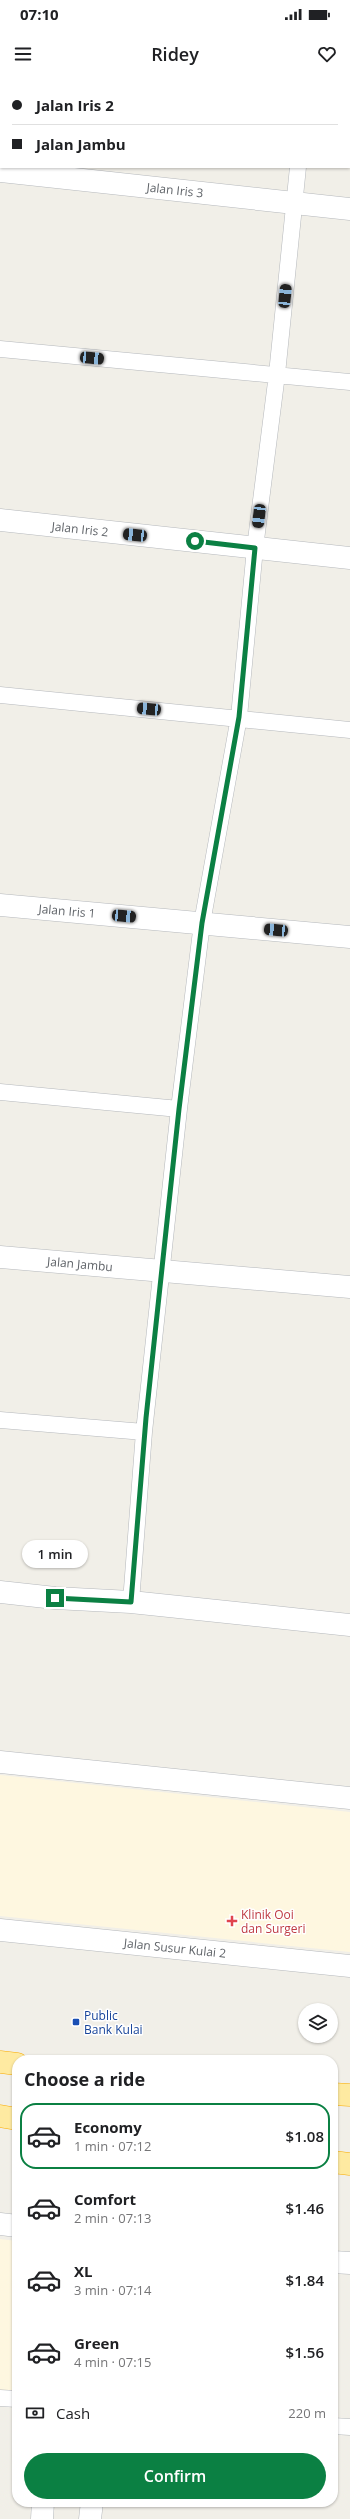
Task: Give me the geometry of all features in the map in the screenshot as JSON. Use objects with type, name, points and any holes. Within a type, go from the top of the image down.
[{"type":"highway","points":[[0,2062],[12,2063]]},
{"type":"highway","points":[[338,2094],[350,2095]]},
{"type":"highway","points":[[0,2116],[12,2118]]},
{"type":"highway","points":[[338,2163],[350,2164]]},
{"type":"street","name":"Jalan Iris 3","points":[[0,171],[350,210]]},
{"type":"street","name":"Jalan Iris 2","points":[[0,520],[350,558]]},
{"type":"street","name":"Jalan Iris 1","points":[[0,905],[350,937]]},
{"type":"street","name":"Jalan Jambu","points":[[0,1257],[350,1287]]},
{"type":"street","points":[[0,1592],[55,1598],[131,1602],[350,1625]]},
{"type":"street","points":[[0,1762],[350,1798]]},
{"type":"street","name":"Jalan Susur Kulai 2","points":[[0,1930],[350,1966]]},
{"type":"street","points":[[0,2224],[12,2225]]},
{"type":"street","points":[[338,2262],[350,2263]]},
{"type":"street","points":[[42,2519],[43,2507]]},
{"type":"street","points":[[90,2519],[91,2507]]},
{"type":"lane","points":[[131,1602],[144,1432],[179,1109],[202,923],[239,717],[255,548],[277,374],[298,168]]},
{"type":"lane","points":[[0,349],[350,382]]},
{"type":"lane","points":[[0,695],[239,717],[350,730]]},
{"type":"lane","points":[[0,1092],[179,1109]]},
{"type":"lane","points":[[0,1420],[144,1432]]},
{"type":"lane","points":[[0,2398],[12,2399]]},
{"type":"lane","points":[[338,2426],[350,2427]]},
{"type":"shaded area","points":[[0,1775],[350,1812],[350,1952],[0,1916]]},
{"type":"shaded area","points":[[0,2239],[12,2240],[12,2391],[0,2390]]},
{"type":"place","name":"Klinik Ooi dan Surgeri","points":[[232,1921]]},
{"type":"place","name":"Public Bank Kulai","points":[[76,2022]]},
{"type":"route","points":[[55,1598],[131,1602],[146,1418],[179,1109],[202,923],[239,717],[255,548],[195,541]]}]
